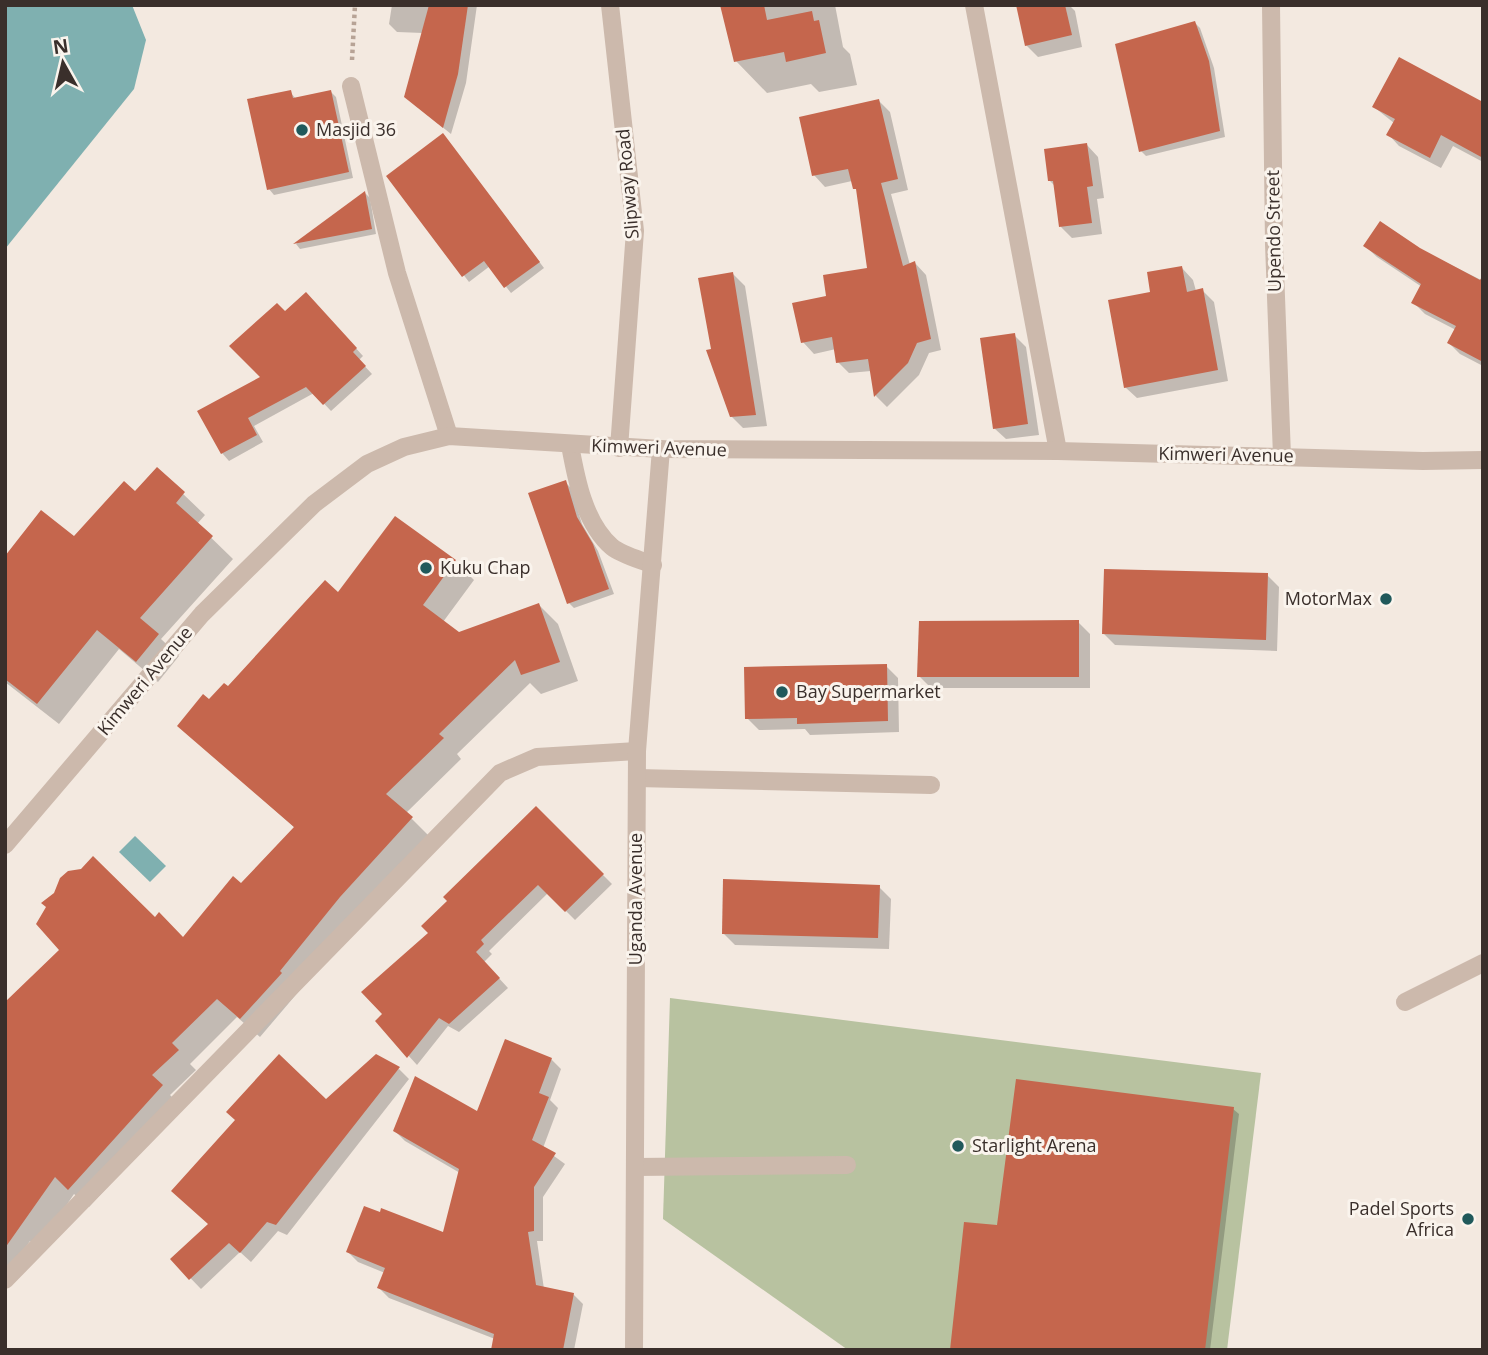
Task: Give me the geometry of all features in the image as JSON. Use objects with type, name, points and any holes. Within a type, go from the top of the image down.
[{"type":"street","name":"Slipway Road","points":[[610,5],[635,231],[619,448]]},
{"type":"street","points":[[974,5],[1058,451]]},
{"type":"street","name":"Upendo Street","points":[[1270,5],[1273,230],[1282,456]]},
{"type":"street","points":[[351,86],[397,274],[449,436]]},
{"type":"street","name":"Kimweri Avenue","points":[[5,845],[202,614],[314,505],[367,464],[404,447],[449,436],[661,449],[1058,451],[1423,461],[1483,460]]},
{"type":"street","points":[[570,445],[576,478],[598,530],[613,548],[653,565]]},
{"type":"street","name":"Uganda Avenue","points":[[634,1350],[637,751],[661,449]]},
{"type":"street","points":[[5,1280],[500,773],[537,757],[637,751]]},
{"type":"street","points":[[637,778],[931,785]]},
{"type":"street","points":[[1405,1002],[1483,962]]},
{"type":"street","points":[[635,1167],[847,1165]]},
{"type":"path","points":[[351,86],[355,5]]},
{"type":"green space","name":"Starlight Arena","points":[[670,998],[1261,1073],[1227,1350],[848,1350],[663,1219]]},
{"type":"water","points":[[5,5],[132,5],[146,40],[134,89],[5,249]]},
{"type":"water","points":[[135,836],[166,866],[150,882],[119,852]]},
{"type":"building","points":[[429,5],[468,5],[458,74],[443,128],[404,97]]},
{"type":"building","points":[[720,5],[764,5],[767,20],[812,11],[814,21],[819,20],[826,53],[786,62],[784,52],[734,62]]},
{"type":"building","points":[[1016,5],[1065,5],[1072,35],[1025,46]]},
{"type":"building","points":[[1195,21],[1209,61],[1220,131],[1139,152],[1115,44]]},
{"type":"building","points":[[1399,57],[1483,102],[1483,158],[1441,135],[1430,158],[1386,135],[1395,119],[1372,107]]},
{"type":"building","points":[[291,90],[293,98],[331,90],[349,172],[267,190],[247,99]]},
{"type":"building","points":[[879,99],[898,179],[881,183],[903,266],[915,261],[931,339],[917,343],[908,363],[874,397],[868,359],[836,363],[832,337],[801,343],[792,303],[826,296],[823,275],[867,268],[856,189],[853,189],[848,169],[812,176],[799,117]]},
{"type":"building","points":[[443,133],[540,262],[504,288],[484,261],[462,277],[386,176]]},
{"type":"building","points":[[1087,143],[1093,186],[1087,187],[1092,223],[1059,227],[1053,181],[1048,181],[1044,149]]},
{"type":"building","points":[[365,191],[372,229],[293,244]]},
{"type":"building","points":[[1380,221],[1420,248],[1480,280],[1483,275],[1483,362],[1447,343],[1456,326],[1411,303],[1421,284],[1363,246]]},
{"type":"building","points":[[1182,266],[1187,292],[1203,288],[1218,370],[1124,388],[1108,300],[1150,292],[1147,272]]},
{"type":"building","points":[[733,272],[756,415],[730,417],[706,350],[711,349],[698,278]]},
{"type":"building","points":[[306,292],[357,348],[353,352],[366,366],[323,405],[306,387],[248,418],[257,435],[221,454],[197,411],[260,377],[229,346],[277,303],[285,311]]},
{"type":"building","points":[[1015,333],[1028,424],[993,429],[980,338]]},
{"type":"building","points":[[157,467],[185,492],[176,503],[213,536],[140,618],[159,634],[136,662],[97,630],[37,704],[5,679],[5,556],[41,510],[74,536],[124,481],[135,491]]},
{"type":"building","points":[[566,480],[577,517],[593,544],[609,589],[567,604],[528,493]]},
{"type":"building","points":[[395,516],[456,560],[423,605],[459,632],[539,603],[560,662],[521,675],[515,660],[439,734],[444,738],[386,794],[413,817],[340,897],[280,971],[282,973],[240,1019],[217,999],[172,1043],[179,1050],[152,1075],[163,1085],[68,1190],[55,1177],[5,1248],[5,1002],[59,950],[36,924],[46,907],[41,903],[54,893],[60,878],[68,871],[81,869],[93,856],[155,917],[159,912],[183,937],[233,876],[241,883],[294,827],[177,726],[203,694],[209,699],[224,683],[228,686],[325,580],[338,592]]},
{"type":"building","points":[[1104,569],[1268,573],[1266,640],[1102,634]]},
{"type":"building","points":[[1079,620],[1079,677],[917,677],[919,621]]},
{"type":"building","points":[[887,664],[888,721],[797,724],[797,718],[745,719],[744,667]]},
{"type":"building","points":[[536,806],[604,874],[565,912],[538,885],[481,940],[484,944],[476,952],[500,978],[449,1024],[439,1018],[407,1058],[375,1021],[382,1014],[361,992],[428,933],[421,926],[447,901],[443,897]]},
{"type":"building","points":[[723,879],[880,885],[878,938],[722,934]]},
{"type":"building","points":[[505,1039],[552,1058],[539,1093],[549,1097],[532,1140],[556,1153],[534,1187],[534,1231],[528,1232],[536,1285],[574,1293],[563,1350],[491,1350],[494,1334],[377,1288],[385,1268],[346,1252],[364,1206],[380,1212],[381,1208],[443,1232],[459,1169],[393,1131],[415,1076],[477,1111]]},
{"type":"building","points":[[279,1054],[326,1099],[376,1054],[400,1067],[276,1225],[267,1222],[240,1253],[229,1243],[189,1280],[170,1259],[208,1224],[171,1191],[235,1120],[226,1112]]},
{"type":"building","points":[[1016,1079],[1234,1107],[1205,1350],[950,1350],[964,1222],[997,1225]]},
{"type":"place","name":"Masjid 36","points":[[302,130]]},
{"type":"place","name":"Kuku Chap","points":[[426,568]]},
{"type":"place","name":"MotorMax","points":[[1386,599]]},
{"type":"place","name":"Bay Supermarket","points":[[782,692]]},
{"type":"place","name":"Starlight Arena","points":[[958,1146]]},
{"type":"place","name":"Padel Sports Africa","points":[[1468,1219]]}]
